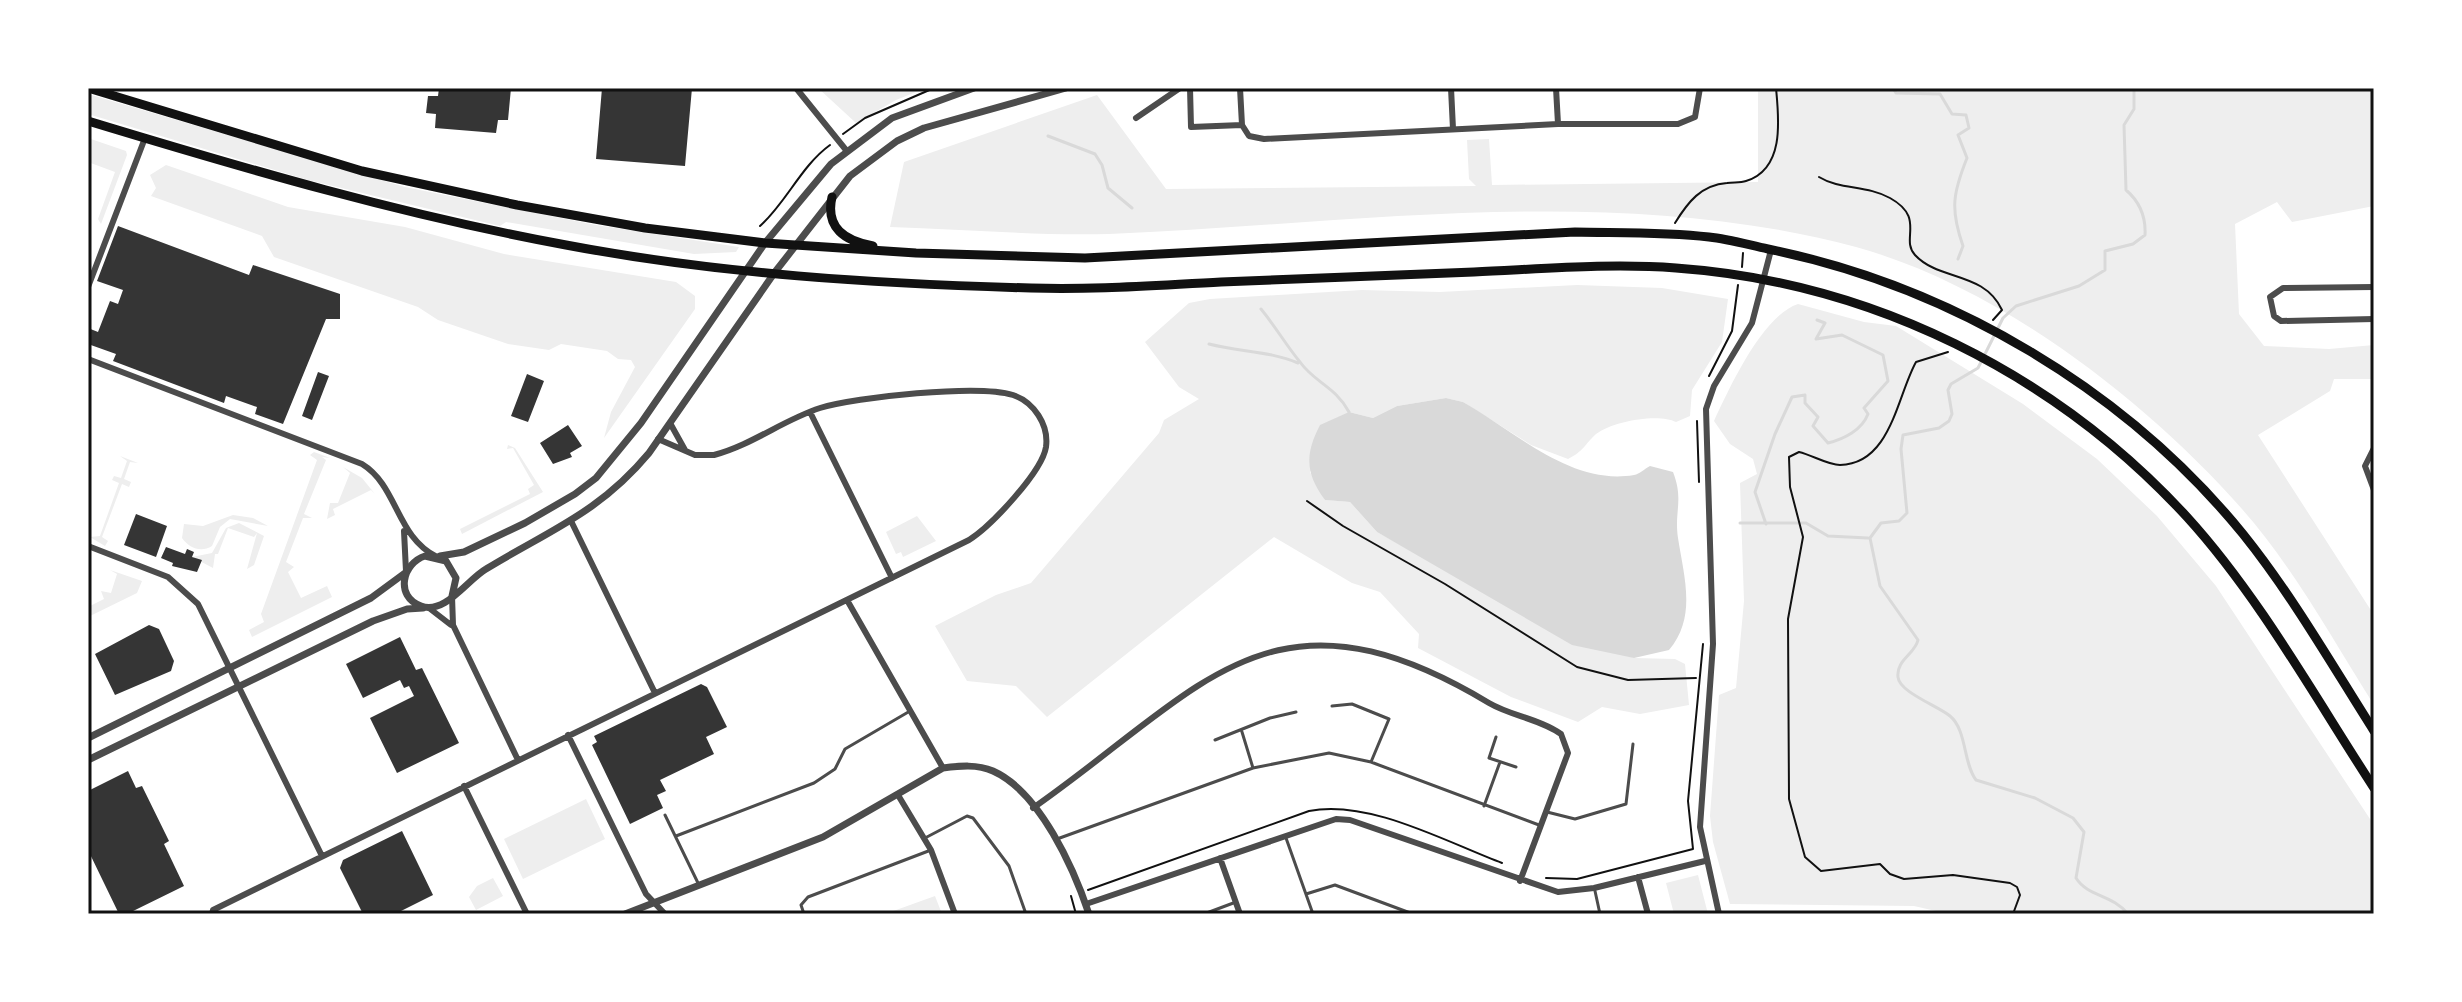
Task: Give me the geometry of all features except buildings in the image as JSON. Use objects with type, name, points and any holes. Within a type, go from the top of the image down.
[{"type":"main road","points":[[88,88],[362,171],[546,210],[765,243],[916,253],[1085,258],[1575,232],[1711,237],[1875,276],[1956,311],[2057,370],[2116,409],[2148,436],[2197,483],[2266,564],[2374,731]]},
{"type":"main road","points":[[88,121],[310,187],[423,215],[569,246],[775,272],[885,283],[1041,288],[1615,265],[1741,275],[1854,301],[1937,335],[2036,388],[2134,466],[2188,518],[2237,581],[2374,788]]},
{"type":"main road","points":[[832,197],[832,221],[845,238],[916,253]]},
{"type":"street","points":[[796,88],[846,150]]},
{"type":"street","points":[[88,738],[383,592],[419,558],[464,552],[525,523],[596,478],[641,423],[765,243],[846,150],[909,110],[974,88]]},
{"type":"street","points":[[88,760],[373,621],[407,609],[442,605],[487,568],[572,523],[618,487],[658,439],[775,272],[832,197],[873,157],[904,137],[947,121],[1066,88]]},
{"type":"street","points":[[1136,118],[1180,88]]},
{"type":"street","points":[[1190,88],[1191,127],[1242,125]]},
{"type":"street","points":[[1240,88],[1242,125],[1249,136],[1264,139],[1558,124],[1678,124],[1695,117],[1699,109],[1700,88]]},
{"type":"street","points":[[1451,88],[1453,129]]},
{"type":"street","points":[[1556,88],[1558,124]]},
{"type":"street","points":[[88,287],[145,138]]},
{"type":"street","points":[[1719,914],[1705,861],[1700,813],[1713,644],[1706,409],[1714,386],[1752,323],[1766,279],[1771,250]]},
{"type":"street","points":[[2374,287],[2283,288],[2270,297],[2274,316],[2281,321],[2374,319]]},
{"type":"street","points":[[88,359],[353,459],[374,473],[400,520],[419,546],[454,572],[450,615],[518,760]]},
{"type":"street","points":[[212,914],[213,910],[892,578],[980,531],[1042,459],[1046,438],[1042,421],[1027,402],[1000,393],[896,395],[810,412],[724,453],[705,456],[658,439]]},
{"type":"street","points":[[810,412],[892,578]]},
{"type":"street","points":[[670,423],[685,450]]},
{"type":"street","points":[[2374,448],[2365,466],[2374,490]]},
{"type":"street","points":[[400,520],[407,552],[405,588],[409,597],[445,617],[457,635]]},
{"type":"street","points":[[572,523],[655,693]]},
{"type":"street","points":[[88,546],[161,575],[182,587],[198,604],[322,856]]},
{"type":"street","points":[[847,600],[943,768]]},
{"type":"street","points":[[1033,808],[1215,674],[1265,652],[1304,645],[1361,650],[1432,671],[1506,712],[1557,731],[1565,739],[1568,753],[1520,881]]},
{"type":"street","points":[[568,735],[646,894],[665,914]]},
{"type":"street","points":[[625,914],[698,883],[823,837],[943,768],[964,766],[992,770],[1013,785],[1033,808],[1057,839],[1089,914]]},
{"type":"street","points":[[464,786],[527,914]]},
{"type":"street","points":[[898,795],[931,850],[955,914]]},
{"type":"street","points":[[1086,904],[1325,820],[1350,820],[1558,892],[1594,888],[1705,861]]},
{"type":"street","points":[[1220,858],[1240,914]]},
{"type":"street","points":[[1638,877],[1648,914]]},
{"type":"lane","points":[[1332,706],[1352,704],[1389,719],[1371,762]]},
{"type":"lane","points":[[676,836],[814,783],[835,769],[845,749],[910,711]]},
{"type":"lane","points":[[1215,740],[1242,732],[1270,718],[1296,712]]},
{"type":"lane","points":[[1242,732],[1253,768]]},
{"type":"lane","points":[[1496,737],[1489,758],[1516,767]]},
{"type":"lane","points":[[1547,812],[1575,819],[1626,804],[1633,744]]},
{"type":"lane","points":[[1057,839],[1253,768],[1329,753],[1371,762],[1542,826]]},
{"type":"lane","points":[[1484,806],[1500,762]]},
{"type":"lane","points":[[665,815],[698,883]]},
{"type":"lane","points":[[925,838],[967,816],[973,818],[1009,866],[1026,914]]},
{"type":"lane","points":[[1284,835],[1313,914]]},
{"type":"lane","points":[[804,914],[801,905],[808,897],[931,850]]},
{"type":"lane","points":[[1306,894],[1335,885],[1413,914]]},
{"type":"lane","points":[[1594,888],[1600,914]]},
{"type":"lane","points":[[1204,914],[1236,902]]},
{"type":"path","points":[[1674,224],[1700,192],[1725,183],[1749,180],[1771,160],[1779,130],[1776,88]]},
{"type":"path","points":[[1819,177],[1831,183],[1868,189],[1904,209],[1913,230],[1910,242],[1912,253],[1924,262],[1982,287],[2000,304],[2002,310],[1985,329]]},
{"type":"path","points":[[1706,383],[1732,331],[1745,244]]},
{"type":"path","points":[[1960,351],[1944,352],[1916,362],[1883,439],[1860,460],[1837,465],[1799,452],[1789,457],[1790,487],[1803,537],[1788,619],[1786,756],[1789,799],[1805,857],[1821,871],[1880,864],[1890,874],[1904,879],[1953,875],[2010,883],[2017,887],[2020,895],[2013,914]]},
{"type":"path","points":[[1698,413],[1699,484]]},
{"type":"path","points":[[1307,501],[1343,526],[1545,644],[1577,667],[1628,680],[1697,678]]},
{"type":"path","points":[[1524,871],[1564,880],[1690,852],[1688,801],[1697,678],[1706,633]]},
{"type":"path","points":[[1076,914],[1071,896],[1309,811],[1337,807],[1369,813],[1505,864]]},
{"type":"shaded area","points":[[818,88],[926,88],[896,100],[856,123]]},
{"type":"shaded area","points":[[1758,88],[2374,88],[2374,206],[2292,222],[2277,202],[2235,224],[2239,314],[2264,346],[2329,349],[2374,345],[2374,379],[2334,379],[2330,391],[2258,435],[2374,615],[2374,705],[2279,555],[2204,468],[2161,428],[2115,388],[2015,318],[1963,289],[1909,265],[1856,247],[1764,227],[1672,216],[1578,212],[1484,212],[1109,234],[890,227],[904,162],[1097,95],[1166,189],[1476,186],[1469,179],[1467,140],[1489,139],[1492,185],[1758,182]]},
{"type":"shaded area","points":[[88,94],[405,187],[596,225],[739,247],[736,252],[694,254],[506,222],[500,226],[308,180],[88,114]]},
{"type":"shaded area","points":[[88,138],[126,151],[127,155],[101,224],[98,219],[115,172],[88,162]]},
{"type":"shaded area","points":[[166,165],[288,207],[405,227],[504,254],[676,282],[695,296],[695,309],[604,438],[611,412],[635,367],[631,360],[618,359],[607,351],[561,344],[549,350],[508,344],[438,320],[418,307],[274,257],[262,236],[151,196],[156,188],[150,175]]},
{"type":"shaded area","points":[[1577,285],[1662,288],[1728,299],[1722,342],[1692,390],[1690,416],[1676,422],[1648,418],[1613,425],[1596,434],[1568,459],[1531,445],[1463,402],[1446,398],[1397,406],[1373,418],[1349,412],[1310,472],[1325,500],[1350,502],[1377,532],[1466,581],[1634,658],[1675,659],[1685,664],[1689,705],[1640,714],[1602,707],[1578,722],[1511,697],[1418,648],[1419,634],[1380,592],[1352,583],[1274,537],[1047,717],[1016,686],[967,681],[935,626],[996,595],[1031,583],[1159,433],[1164,420],[1199,399],[1179,387],[1145,342],[1189,303],[1210,299],[1362,290],[1440,292]]},
{"type":"shaded area","points":[[1798,304],[1864,322],[1896,326],[2023,404],[2097,459],[2157,516],[2216,586],[2374,825],[2374,914],[1949,914],[1914,906],[1730,904],[1713,842],[1710,816],[1719,695],[1736,688],[1744,601],[1740,483],[1757,474],[1753,459],[1730,444],[1714,421],[1738,372],[1760,337],[1785,311]]},
{"type":"shaded area","points":[[1446,398],[1463,402],[1544,454],[1588,472],[1610,476],[1634,475],[1650,466],[1673,472],[1678,490],[1677,529],[1686,610],[1678,637],[1669,650],[1634,658],[1572,645],[1377,532],[1350,502],[1325,500],[1314,481],[1309,463],[1320,425],[1349,412],[1373,418],[1397,406]]},
{"type":"shaded area","points":[[508,445],[515,448],[543,492],[462,534],[460,529],[530,494],[528,489],[534,485],[513,448],[507,449]]},
{"type":"shaded area","points":[[314,452],[330,458],[322,457],[326,460],[304,514],[312,518],[303,518],[286,562],[294,567],[288,572],[301,598],[327,586],[332,597],[252,637],[249,630],[264,622],[261,614],[317,460],[310,455]]},
{"type":"shaded area","points":[[120,456],[138,463],[130,462],[124,479],[131,482],[129,487],[122,484],[102,537],[108,541],[105,546],[90,537],[100,536],[119,483],[112,480],[114,476],[121,478],[127,461]]},
{"type":"shaded area","points":[[343,467],[362,478],[375,494],[371,490],[333,509],[335,515],[327,519],[330,503],[338,503],[350,473]]},
{"type":"shaded area","points":[[233,515],[253,518],[268,526],[230,519],[220,527],[212,546],[204,549],[192,547],[182,538],[184,524],[203,526]]},
{"type":"shaded area","points":[[917,516],[936,541],[903,557],[901,552],[896,554],[886,532]]},
{"type":"shaded area","points":[[239,523],[264,536],[254,565],[247,569],[257,533],[254,537],[228,528],[218,554],[215,554],[213,568],[192,557],[212,553],[226,528]]},
{"type":"shaded area","points":[[110,570],[142,581],[137,593],[88,617],[88,607],[104,599],[101,591],[111,593],[117,574]]},
{"type":"shaded area","points":[[586,799],[605,839],[523,879],[504,839]]},
{"type":"shaded area","points":[[1698,875],[1708,914],[1674,914],[1666,883]]},
{"type":"shaded area","points":[[493,878],[503,896],[476,910],[469,897],[477,886]]},
{"type":"shaded area","points":[[935,896],[942,914],[885,914]]},
{"type":"waterway","points":[[1893,88],[1896,93],[1940,94],[1952,114],[1966,115],[1969,128],[1958,135],[1967,158],[1955,201],[1956,222],[1963,246],[1958,259]]},
{"type":"waterway","points":[[2128,914],[2122,907],[2087,889],[2076,878],[2084,832],[2073,818],[2035,798],[1976,780],[1955,722],[1900,683],[1900,666],[1918,640],[1880,586],[1870,538],[1881,523],[1899,521],[1907,513],[1901,449],[1903,435],[1939,428],[1949,421],[1952,414],[1948,390],[1951,384],[1978,368],[2003,318],[2016,306],[2079,286],[2105,270],[2105,251],[2133,244],[2145,235],[2141,210],[2126,190],[2124,125],[2134,109],[2134,88]]},
{"type":"waterway","points":[[1048,136],[1095,154],[1102,165],[1108,188],[1132,208]]},
{"type":"waterway","points":[[1261,309],[1306,369],[1338,396],[1349,412]]},
{"type":"waterway","points":[[1766,524],[1755,492],[1775,434],[1792,397],[1805,395],[1805,403],[1818,417],[1813,426],[1828,443],[1846,436],[1861,425],[1868,414],[1864,408],[1888,381],[1883,355],[1842,335],[1816,339],[1825,323],[1817,320]]},
{"type":"waterway","points":[[1209,344],[1277,356],[1298,363]]},
{"type":"waterway","points":[[1740,523],[1806,523],[1828,536],[1868,538]]}]
